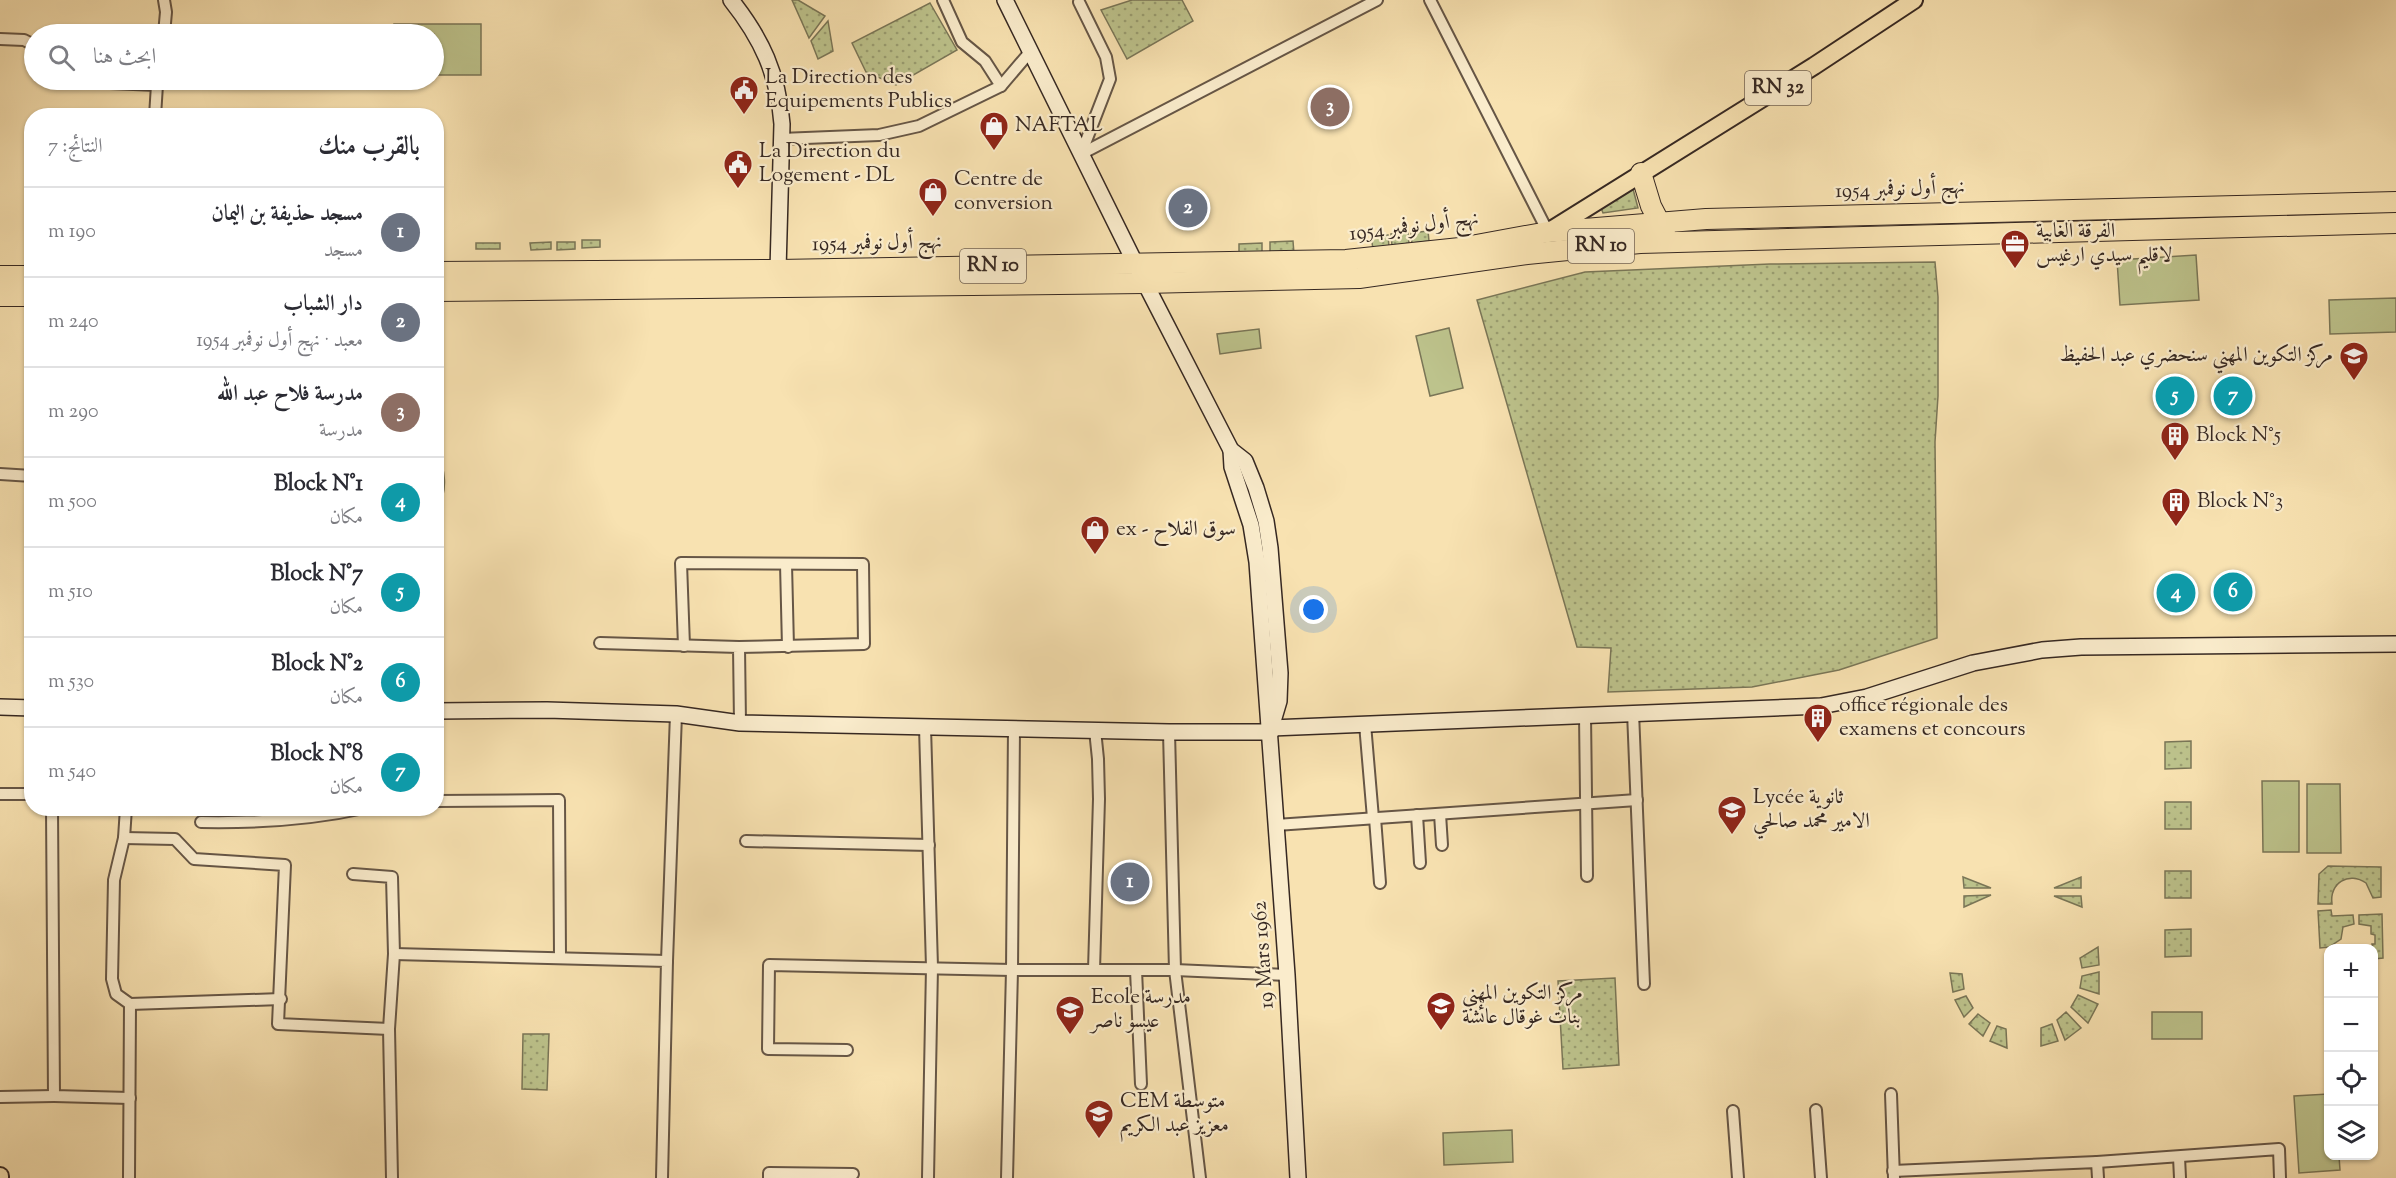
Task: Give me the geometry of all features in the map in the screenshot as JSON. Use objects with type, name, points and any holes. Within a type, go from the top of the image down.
[{"type":"highway","points":[[1644,181],[1664,207],[1686,221]]},
{"type":"highway","points":[[1644,181],[1659,223],[1676,243]]},
{"type":"highway","name":"نهج أول نوفمبر 1954","points":[[1040,275],[1135,264],[1346,260],[1460,248],[1548,232],[1686,221],[2128,207],[2396,202]]},
{"type":"highway","name":"نهج أول نوفمبر 1954","points":[[444,272],[613,279],[1040,275],[1145,284],[1359,278],[1527,254],[1603,246],[1764,239],[2396,223]]},
{"type":"highway","name":"نهج أول نوفمبر 1954","points":[[444,290],[778,270],[913,276]]},
{"type":"highway","points":[[0,276],[24,276]]},
{"type":"highway","points":[[0,296],[24,296]]},
{"type":"main road","name":"RN 32","points":[[1527,254],[1533,245],[1548,232],[1644,181],[1914,0]]},
{"type":"street","points":[[164,0],[165,24]]},
{"type":"street","points":[[731,0],[747,19],[770,62],[780,103],[778,270]]},
{"type":"street","points":[[943,0],[962,42],[985,61],[1000,86]]},
{"type":"street","name":"19 Mars 1962","points":[[1005,0],[1145,284],[1231,450],[1232,467],[1251,525],[1255,543],[1266,698],[1271,730],[1298,1178]]},
{"type":"street","points":[[1081,154],[1377,0]]},
{"type":"street","points":[[1430,0],[1548,232]]},
{"type":"street","points":[[1079,2],[1106,57],[1110,79],[1081,154]]},
{"type":"street","points":[[0,39],[24,40]]},
{"type":"street","points":[[781,139],[902,132],[1000,86],[1030,52]]},
{"type":"street","points":[[156,108],[157,90]]},
{"type":"street","points":[[0,474],[24,476]]},
{"type":"street","points":[[600,643],[684,646],[739,647],[864,644],[863,564],[681,563],[684,646]]},
{"type":"street","points":[[786,564],[788,647]]},
{"type":"street","points":[[444,711],[547,710],[676,714],[740,723],[1169,732],[1271,730],[1829,705],[1867,697],[1973,663],[2042,650],[2081,647],[2396,644]]},
{"type":"street","points":[[739,647],[740,723]]},
{"type":"street","points":[[0,707],[24,708]]},
{"type":"street","points":[[1633,712],[1644,984]]},
{"type":"street","points":[[662,1178],[676,714]]},
{"type":"street","points":[[1585,715],[1587,876]]},
{"type":"street","points":[[1365,724],[1380,883]]},
{"type":"street","points":[[925,727],[932,967],[928,1178]]},
{"type":"street","points":[[1007,1178],[1014,728]]},
{"type":"street","points":[[1094,970],[1099,799],[1095,730]]},
{"type":"street","points":[[1169,732],[1176,970],[1200,1178]]},
{"type":"street","points":[[0,794],[24,794]]},
{"type":"street","points":[[444,801],[559,800],[560,957]]},
{"type":"street","points":[[1276,825],[1637,800]]},
{"type":"street","points":[[1440,814],[1442,845]]},
{"type":"street","points":[[1417,815],[1420,863]]},
{"type":"street","points":[[52,816],[54,1096]]},
{"type":"street","points":[[125,816],[124,838],[114,880],[112,979],[116,994],[130,1004],[281,999]]},
{"type":"street","points":[[201,822],[243,823],[329,816]]},
{"type":"street","points":[[124,838],[175,839],[194,860],[285,865],[281,999],[278,1024],[389,1029]]},
{"type":"street","points":[[746,841],[929,845]]},
{"type":"street","points":[[353,874],[392,877],[394,954],[389,1029],[392,1178]]},
{"type":"street","points":[[394,954],[667,961]]},
{"type":"street","points":[[847,1050],[768,1049],[769,965],[1012,970],[1176,970],[1287,975]]},
{"type":"street","points":[[1136,970],[1141,1084]]},
{"type":"street","points":[[129,1178],[130,1004]]},
{"type":"street","points":[[1891,1094],[1893,1174],[1990,1173],[2097,1162],[2278,1149],[2280,1178]]},
{"type":"street","points":[[0,1097],[130,1098]]},
{"type":"street","points":[[1816,1110],[1821,1178]]},
{"type":"street","points":[[1733,1112],[1738,1178]]},
{"type":"street","points":[[2179,1157],[2180,1178]]},
{"type":"street","points":[[2097,1162],[2098,1178]]},
{"type":"street","points":[[769,1178],[769,1173],[853,1174]]},
{"type":"green space","points":[[792,0],[798,0],[825,16],[809,38]]},
{"type":"green space","points":[[1132,0],[1182,0],[1193,21],[1127,59],[1101,10]]},
{"type":"green space","points":[[930,3],[957,50],[896,85],[866,72],[852,43]]},
{"type":"green space","points":[[828,21],[833,51],[818,59],[811,41]]},
{"type":"green space","points":[[444,24],[481,24],[481,75],[444,75]]},
{"type":"green space","points":[[1632,185],[1638,208],[1603,213],[1600,205]]},
{"type":"green space","points":[[1428,231],[1429,241],[1412,243],[1411,233]]},
{"type":"green space","points":[[1408,233],[1409,244],[1392,246],[1391,234]]},
{"type":"green space","points":[[1388,235],[1389,247],[1373,249],[1371,236]]},
{"type":"green space","points":[[582,240],[600,240],[600,247],[582,248]]},
{"type":"green space","points":[[1293,241],[1294,254],[1270,254],[1270,242]]},
{"type":"green space","points":[[551,242],[551,249],[531,250],[530,243]]},
{"type":"green space","points":[[557,242],[575,242],[575,249],[557,250]]},
{"type":"green space","points":[[476,243],[500,243],[500,249],[476,249]]},
{"type":"green space","points":[[1262,243],[1262,254],[1239,254],[1239,244]]},
{"type":"green space","points":[[2196,255],[2199,300],[2120,305],[2117,260]]},
{"type":"green space","points":[[1935,262],[1938,297],[1938,396],[1935,442],[1937,638],[1839,670],[1752,687],[1608,692],[1611,648],[1577,647],[1477,300],[1585,272],[1770,264]]},
{"type":"green space","points":[[2396,298],[2396,332],[2330,334],[2329,300]]},
{"type":"green space","points":[[1449,328],[1463,388],[1430,396],[1416,336]]},
{"type":"green space","points":[[1259,329],[1261,348],[1220,354],[1217,334]]},
{"type":"green space","points":[[2191,741],[2191,768],[2165,769],[2165,742]]},
{"type":"green space","points":[[2262,781],[2299,781],[2299,852],[2263,852]]},
{"type":"green space","points":[[2307,784],[2340,784],[2341,853],[2307,853]]},
{"type":"green space","points":[[2165,802],[2191,802],[2191,829],[2165,829]]},
{"type":"green space","points":[[2328,866],[2381,867],[2381,897],[2373,898],[2366,883],[2353,878],[2341,881],[2337,885],[2332,904],[2318,904],[2319,874]]},
{"type":"green space","points":[[2165,871],[2191,871],[2191,898],[2165,898]]},
{"type":"green space","points":[[1963,877],[1991,888],[1964,888]]},
{"type":"green space","points":[[2081,877],[2081,888],[2054,888]]},
{"type":"green space","points":[[1991,895],[1964,907],[1964,896]]},
{"type":"green space","points":[[2054,896],[2081,896],[2082,907]]},
{"type":"green space","points":[[2331,910],[2332,916],[2353,915],[2354,924],[2343,927],[2341,939],[2334,944],[2324,944],[2324,948],[2320,948],[2318,911]]},
{"type":"green space","points":[[2382,914],[2383,958],[2378,959],[2378,944],[2375,944],[2375,935],[2371,934],[2371,926],[2359,924],[2359,915]]},
{"type":"green space","points":[[2191,929],[2191,956],[2165,957],[2165,930]]},
{"type":"green space","points":[[2098,947],[2099,965],[2082,968],[2080,958]]},
{"type":"green space","points":[[2099,972],[2099,994],[2080,988],[2082,976]]},
{"type":"green space","points":[[1950,973],[1962,974],[1964,989],[1953,992]]},
{"type":"green space","points":[[1615,978],[1619,1065],[1563,1069],[1558,981]]},
{"type":"green space","points":[[2078,995],[2098,1004],[2088,1023],[2071,1007]]},
{"type":"green space","points":[[1966,996],[1973,1008],[1964,1017],[1955,1000]]},
{"type":"green space","points":[[2066,1012],[2081,1028],[2065,1040],[2057,1020]]},
{"type":"green space","points":[[2152,1012],[2202,1012],[2202,1039],[2152,1039]]},
{"type":"green space","points":[[1978,1014],[1990,1023],[1983,1036],[1969,1024]]},
{"type":"green space","points":[[2052,1024],[2058,1041],[2041,1046],[2041,1028]]},
{"type":"green space","points":[[1997,1026],[2006,1029],[2007,1048],[1990,1041]]},
{"type":"green space","points":[[523,1034],[549,1034],[547,1090],[522,1089]]},
{"type":"green space","points":[[2324,1094],[2324,1160],[2339,1160],[2340,1170],[2299,1173],[2294,1096]]},
{"type":"green space","points":[[1512,1130],[1513,1162],[1444,1165],[1443,1133]]},
{"type":"place","name":"مدرسة فلاح عبد الله","points":[[1330,107]]},
{"type":"place","name":"La Direction des Equipements Publics","points":[[744,116]]},
{"type":"place","name":"NAFTAL","points":[[994,152]]},
{"type":"place","name":"La Direction du Logement - DL","points":[[738,190]]},
{"type":"place","name":"دار الشباب","points":[[1188,208]]},
{"type":"place","name":"Centre de conversion","points":[[933,218]]},
{"type":"place","name":"الفرقة الغابية لاقليم سيدي ارغيس","points":[[2015,270]]},
{"type":"place","name":"مركز التكوين المهني سنحضري عبد الحفيظ","points":[[2354,382]]},
{"type":"place","name":"Block N°7","points":[[2175,396]]},
{"type":"place","name":"Block N°8","points":[[2233,396]]},
{"type":"place","name":"Block N°5","points":[[2175,462]]},
{"type":"place","name":"Block N°3","points":[[2176,528]]},
{"type":"place","name":"ex - سوق الفلاح","points":[[1095,556]]},
{"type":"place","name":"Block N°2","points":[[2233,592]]},
{"type":"place","name":"Block N°1","points":[[2176,593]]},
{"type":"place","name":"office régionale des examens et concours","points":[[1818,744]]},
{"type":"place","name":"Lycée ثانوية الامير محمد صالحي","points":[[1732,836]]},
{"type":"place","name":"مسجد حذيفة بن اليمان","points":[[1130,882]]},
{"type":"place","name":"مركز التكوين المهني بنات غوقال عائشة","points":[[1441,1032]]},
{"type":"place","name":"Ecole مدرسة عيسو ناصر","points":[[1070,1036]]},
{"type":"place","name":"CEM متوسطة معزيز عبد الكريم","points":[[1099,1140]]}]
